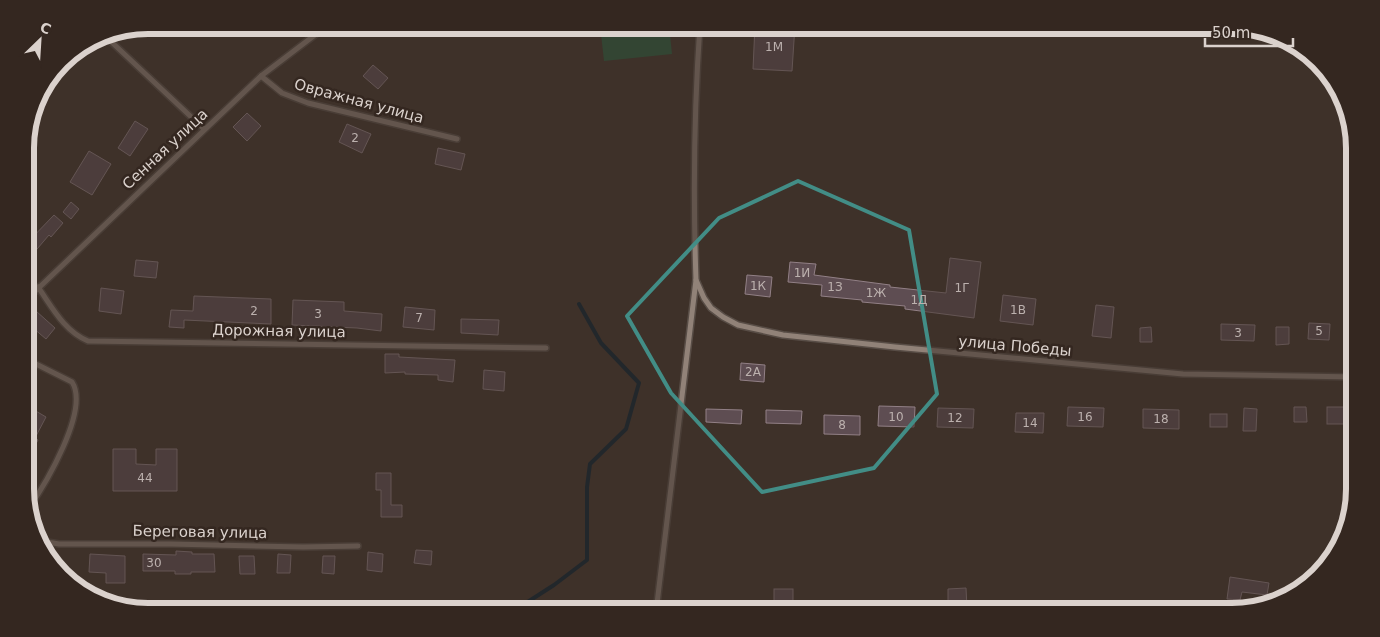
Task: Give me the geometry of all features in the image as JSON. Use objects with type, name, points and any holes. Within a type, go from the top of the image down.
[{"type":"street","name":"Сенная улица","points":[[34,291],[261,76],[316,34]]},
{"type":"street","points":[[657,603],[696,280],[694,231],[695,90],[699,34]]},
{"type":"street","points":[[110,40],[204,129]]},
{"type":"street","name":"Овражная улица","points":[[261,76],[282,93],[308,103],[457,139]]},
{"type":"street","name":"улица Победы","points":[[696,280],[707,303],[723,317],[738,325],[783,335],[1183,374],[1346,377]]},
{"type":"street","name":"Дорожная улица","points":[[38,287],[72,333],[88,341],[546,348]]},
{"type":"street","points":[[34,362],[72,382],[76,393],[71,428],[48,479],[35,499]]},
{"type":"street","name":"Береговая улица","points":[[47,542],[59,544],[358,546]]},
{"type":"highlighted area","points":[[798,181],[909,230],[937,394],[874,468],[762,492],[671,393],[627,316],[719,218]]},
{"type":"green space","points":[[601,34],[670,34],[672,54],[604,61]]},
{"type":"building","points":[[755,34],[794,34],[792,71],[753,69]]},
{"type":"building","points":[[373,65],[388,78],[378,89],[363,76]]},
{"type":"building","points":[[247,113],[261,126],[247,141],[233,127]]},
{"type":"building","points":[[135,121],[148,129],[130,156],[118,148]]},
{"type":"building","points":[[347,124],[371,134],[362,153],[339,142]]},
{"type":"building","points":[[438,148],[465,154],[461,170],[435,164]]},
{"type":"building","points":[[89,151],[111,164],[92,195],[70,182]]},
{"type":"building","points":[[71,202],[79,209],[71,219],[63,212]]},
{"type":"building","points":[[54,215],[63,223],[51,237],[49,235],[34,253],[34,236]]},
{"type":"building","points":[[950,258],[981,262],[974,318],[905,309],[905,306],[821,296],[822,285],[788,282],[790,262],[816,264],[814,275],[890,285],[890,287],[946,293]]},
{"type":"building","points":[[136,260],[158,262],[156,278],[134,276]]},
{"type":"building","points":[[747,275],[772,277],[770,297],[745,294]]},
{"type":"building","points":[[101,288],[124,291],[121,314],[99,311]]},
{"type":"building","points":[[1003,295],[1036,299],[1033,325],[1000,321]]},
{"type":"building","points":[[194,296],[271,299],[271,324],[184,320],[184,328],[169,327],[171,310],[193,311]]},
{"type":"building","points":[[293,300],[344,302],[344,311],[382,314],[381,331],[292,325]]},
{"type":"building","points":[[1096,305],[1114,307],[1111,338],[1092,336]]},
{"type":"building","points":[[405,307],[435,310],[434,330],[403,327]]},
{"type":"building","points":[[36,311],[55,328],[46,339],[34,329],[34,313]]},
{"type":"building","points":[[461,319],[499,320],[498,335],[461,333]]},
{"type":"building","points":[[1309,323],[1330,324],[1329,340],[1308,339]]},
{"type":"building","points":[[1221,324],[1255,325],[1254,341],[1221,340]]},
{"type":"building","points":[[1151,327],[1152,342],[1140,342],[1140,328]]},
{"type":"building","points":[[1276,327],[1289,327],[1289,344],[1276,345]]},
{"type":"building","points":[[385,354],[399,354],[399,357],[455,360],[453,382],[438,380],[438,375],[405,374],[405,372],[385,373]]},
{"type":"building","points":[[741,363],[765,365],[764,382],[740,380]]},
{"type":"building","points":[[484,370],[505,372],[504,391],[483,389]]},
{"type":"building","points":[[879,406],[915,407],[914,427],[878,426]]},
{"type":"building","points":[[1068,407],[1104,408],[1103,427],[1067,426]]},
{"type":"building","points":[[1294,407],[1306,407],[1307,422],[1294,422]]},
{"type":"building","points":[[1327,407],[1346,407],[1346,424],[1327,424]]},
{"type":"building","points":[[938,408],[974,409],[973,428],[937,427]]},
{"type":"building","points":[[1244,408],[1257,409],[1256,431],[1243,431]]},
{"type":"building","points":[[706,409],[742,410],[741,424],[706,422]]},
{"type":"building","points":[[1143,409],[1179,410],[1179,429],[1143,428]]},
{"type":"building","points":[[34,410],[46,417],[35,438],[38,440],[34,447]]},
{"type":"building","points":[[766,410],[802,411],[801,424],[766,423]]},
{"type":"building","points":[[1016,413],[1044,413],[1043,433],[1015,432]]},
{"type":"building","points":[[1210,414],[1227,414],[1227,427],[1210,427]]},
{"type":"building","points":[[824,415],[860,416],[860,435],[824,434]]},
{"type":"building","points":[[113,449],[136,449],[136,464],[156,465],[156,449],[177,449],[177,491],[113,491]]},
{"type":"building","points":[[376,473],[391,473],[391,505],[402,505],[402,517],[381,517],[381,490],[376,490]]},
{"type":"building","points":[[416,550],[432,551],[431,565],[414,563]]},
{"type":"building","points":[[176,551],[192,552],[192,554],[214,554],[215,572],[175,574],[175,571],[143,571],[143,554],[176,555]]},
{"type":"building","points":[[368,552],[383,554],[382,572],[367,570]]},
{"type":"building","points":[[90,554],[125,556],[125,583],[106,583],[106,573],[89,572]]},
{"type":"building","points":[[278,554],[291,555],[290,573],[277,573]]},
{"type":"building","points":[[239,556],[254,556],[255,574],[240,574]]},
{"type":"building","points":[[323,556],[335,556],[334,574],[322,573]]},
{"type":"building","points":[[1230,577],[1269,583],[1267,595],[1242,592],[1240,600],[1227,599]]},
{"type":"building","points":[[966,588],[967,603],[948,603],[948,589]]},
{"type":"building","points":[[774,589],[793,589],[793,603],[774,603]]},
{"type":"waterway","points":[[526,603],[587,560],[587,487],[590,464],[626,429],[639,383],[601,343],[579,304]]}]
